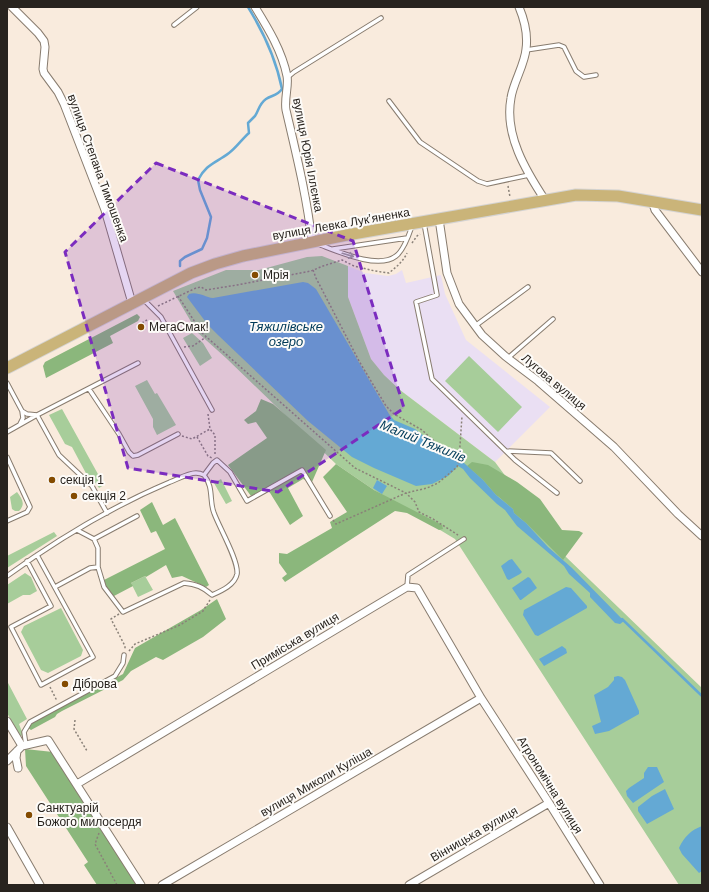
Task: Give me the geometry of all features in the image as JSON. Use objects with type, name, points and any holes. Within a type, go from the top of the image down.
[{"type":"main road","name":"вулиця Левка Лукʼяненка","points":[[7,368],[191,273],[214,264],[242,256],[312,242],[421,226],[439,219],[576,195],[590,194],[618,196],[702,210]]},
{"type":"street","name":"вулиця Степана Тимошенка","points":[[12,7],[44,41],[45,47],[42,69],[58,92],[64,104],[105,210],[137,301]]},
{"type":"street","name":"вулиця Юрія Іллєнка","points":[[255,7],[279,50],[287,77],[285,94],[286,107],[298,160],[312,242]]},
{"type":"street","points":[[519,7],[526,31],[526,50],[510,98],[510,117],[515,143],[529,176],[544,200]]},
{"type":"street","points":[[652,201],[655,210],[702,272]]},
{"type":"street","name":"Лугова вулиця","points":[[439,219],[447,273],[459,304],[482,335],[614,447],[678,514],[702,536]]},
{"type":"street","points":[[407,587],[417,588],[481,698]]},
{"type":"street","name":"Приміська вулиця","points":[[77,784],[407,587]]},
{"type":"street","name":"Агрономічна вулиця","points":[[481,698],[600,885]]},
{"type":"street","name":"вулиця Миколи Куліша","points":[[162,885],[481,698]]},
{"type":"street","points":[[7,721],[22,748]]},
{"type":"street","points":[[7,761],[22,748],[48,740],[141,885]]},
{"type":"street","points":[[18,768],[16,758],[22,748]]},
{"type":"street","name":"Вінницька вулиця","points":[[409,885],[549,803]]},
{"type":"street","points":[[7,827],[40,885]]},
{"type":"lane","points":[[174,25],[197,7]]},
{"type":"lane","points":[[287,77],[381,18]]},
{"type":"lane","points":[[526,50],[559,45],[564,47],[576,71],[584,77],[596,75]]},
{"type":"lane","points":[[389,101],[420,142],[478,181],[487,184],[529,176]]},
{"type":"lane","points":[[312,242],[368,260],[384,262],[396,256],[407,238],[421,226],[437,296],[416,302],[432,379],[506,451],[557,493]]},
{"type":"lane","points":[[332,249],[407,238]]},
{"type":"lane","points":[[475,326],[528,287]]},
{"type":"lane","points":[[137,301],[153,308],[161,316],[212,410]]},
{"type":"lane","points":[[508,358],[553,319]]},
{"type":"lane","points":[[7,432],[138,363]]},
{"type":"lane","points":[[7,383],[22,411],[23,418],[20,424]]},
{"type":"lane","points":[[89,389],[133,456],[138,455],[178,434]]},
{"type":"lane","points":[[22,411],[27,414],[37,415]]},
{"type":"lane","points":[[37,415],[59,455],[92,486],[107,513]]},
{"type":"lane","points":[[506,451],[551,453],[580,481]]},
{"type":"lane","points":[[7,457],[30,507],[27,512],[7,521]]},
{"type":"lane","points":[[204,475],[217,460],[230,472],[247,502],[302,470],[330,516]]},
{"type":"lane","points":[[7,576],[77,530],[107,513],[146,492],[194,472],[204,475],[211,487],[213,511],[237,564],[237,575],[232,583],[224,590],[212,595],[203,587],[184,583],[123,612],[104,587],[98,567],[98,548],[94,539],[77,530]]},
{"type":"lane","points":[[94,539],[137,516]]},
{"type":"lane","points":[[407,587],[408,575],[464,539]]},
{"type":"lane","points":[[27,562],[51,606],[10,627],[41,684],[93,657],[38,555]]},
{"type":"lane","points":[[55,587],[90,568],[98,567]]},
{"type":"lane","points":[[22,748],[24,732],[30,722],[115,676],[123,662],[124,655]]},
{"type":"path","points":[[507,180],[510,196]]},
{"type":"path","points":[[153,308],[196,288],[201,287],[206,290],[237,285],[313,270],[342,260],[354,266],[389,273],[405,258],[408,249],[417,236],[421,226]]},
{"type":"path","points":[[313,270],[359,361],[386,406],[394,414],[422,430],[445,451],[460,457]]},
{"type":"path","points":[[178,296],[206,337],[355,468],[406,493],[415,502],[419,512],[433,519],[464,539]]},
{"type":"path","points":[[142,323],[147,320]]},
{"type":"path","points":[[178,348],[193,346],[206,337]]},
{"type":"path","points":[[330,516],[336,524],[406,493],[427,488],[438,483],[457,466],[460,460],[462,409]]},
{"type":"path","points":[[212,410],[208,414],[210,429],[215,436],[215,453],[217,460]]},
{"type":"path","points":[[178,434],[185,438],[192,439],[210,429]]},
{"type":"path","points":[[197,437],[208,456],[217,460]]},
{"type":"path","points":[[124,655],[135,644],[180,625],[203,611],[212,595]]},
{"type":"path","points":[[123,612],[111,619],[125,646],[124,655]]},
{"type":"path","points":[[47,682],[60,705]]},
{"type":"path","points":[[75,720],[74,729],[87,751]]},
{"type":"path","points":[[104,826],[97,835],[95,844],[117,885]]},
{"type":"highlighted area","points":[[156,163],[353,241],[404,408],[278,492],[128,468],[65,252]]},
{"type":"shaded area","points":[[348,266],[365,273],[388,276],[396,274],[402,270],[406,283],[441,275],[445,294],[466,340],[550,407],[495,462],[400,390],[384,375],[371,359],[348,297]]},
{"type":"green space","points":[[322,256],[348,266],[348,297],[371,359],[384,375],[400,390],[495,462],[565,556],[702,688],[702,885],[679,885],[455,539],[374,490],[336,464],[197,332],[173,291],[226,270],[259,270],[307,257]]},
{"type":"green space","points":[[137,314],[140,317],[138,321],[110,336],[113,343],[46,378],[43,366],[45,362]]},
{"type":"green space","points":[[192,333],[203,343],[212,358],[200,366],[183,338]]},
{"type":"green space","points":[[469,356],[522,407],[498,432],[445,381]]},
{"type":"green space","points":[[147,380],[155,394],[157,393],[176,425],[157,435],[153,427],[153,419],[135,386]]},
{"type":"green space","points":[[261,399],[273,404],[326,450],[312,482],[303,479],[288,488],[303,516],[290,525],[267,488],[251,496],[228,465],[267,438],[256,422],[248,424],[244,420],[256,411]]},
{"type":"green space","points":[[62,409],[104,485],[99,488],[94,481],[89,479],[72,447],[65,444],[49,415]]},
{"type":"green space","points":[[472,462],[488,465],[517,482],[540,499],[562,530],[579,531],[583,533],[563,560],[514,513],[513,509],[496,495],[483,480],[467,466]]},
{"type":"green space","points":[[336,464],[374,490],[442,525],[443,529],[439,530],[407,513],[395,511],[285,582],[282,578],[287,574],[279,563],[279,553],[287,554],[332,528],[330,522],[347,512],[323,477]]},
{"type":"green space","points":[[221,479],[232,501],[226,504],[214,483]]},
{"type":"green space","points":[[17,492],[22,499],[23,504],[19,511],[15,511],[12,509],[10,497]]},
{"type":"green space","points":[[152,502],[163,525],[175,518],[209,585],[206,587],[182,576],[172,578],[166,565],[146,577],[145,576],[131,583],[133,586],[114,596],[105,586],[104,580],[165,549],[156,531],[151,533],[140,510]]},
{"type":"green space","points":[[54,532],[57,536],[7,568],[7,556]]},
{"type":"green space","points":[[25,573],[31,577],[37,591],[30,595],[23,595],[7,604],[7,585]]},
{"type":"green space","points":[[145,576],[153,590],[138,597],[131,583]]},
{"type":"green space","points":[[217,599],[226,619],[203,637],[163,660],[156,657],[131,671],[123,680],[62,711],[55,717],[31,730],[28,728],[30,724],[123,674],[135,648],[201,610]]},
{"type":"green space","points":[[61,608],[83,650],[81,656],[48,673],[41,670],[21,632],[24,626]]},
{"type":"green space","points":[[7,681],[27,719],[19,724],[24,737],[20,735],[7,713]]},
{"type":"green space","points":[[25,749],[53,752],[141,885],[97,885],[84,865],[88,862],[26,766]]},
{"type":"water","name":"Тяжилівське озеро","points":[[303,282],[308,283],[316,289],[389,414],[394,420],[415,429],[447,454],[464,463],[483,480],[496,495],[513,509],[514,513],[526,523],[548,547],[572,568],[624,621],[620,624],[615,623],[590,597],[590,593],[569,574],[564,566],[517,526],[505,510],[470,478],[463,469],[458,466],[448,476],[432,484],[416,486],[352,457],[308,421],[218,335],[208,325],[187,297],[189,294],[195,293],[213,298]]},
{"type":"water","points":[[377,480],[387,486],[382,494],[373,488]]},
{"type":"water","points":[[512,559],[522,572],[509,580],[507,579],[501,566]]},
{"type":"water","points":[[528,577],[537,588],[520,600],[512,588]]},
{"type":"water","points":[[566,587],[571,588],[587,606],[587,608],[538,636],[535,635],[523,615],[524,610]]},
{"type":"water","points":[[562,646],[566,649],[567,653],[544,666],[539,659]]},
{"type":"water","points":[[618,676],[625,680],[639,714],[609,731],[595,734],[592,726],[601,722],[594,695],[608,687],[614,680],[614,677]]},
{"type":"water","points":[[648,767],[657,767],[664,782],[633,803],[627,796],[626,791],[644,778],[644,773]]},
{"type":"water","points":[[665,789],[674,809],[647,824],[638,811],[638,807],[652,796]]},
{"type":"water","points":[[702,826],[702,871],[699,873],[682,854],[679,848],[688,834]]},
{"type":"waterway","name":"Малий Тяжилів","points":[[180,266],[180,261],[185,257],[202,249],[207,238],[211,217],[200,190],[198,180],[204,170],[232,151],[249,133],[248,123],[255,116],[262,103],[282,89],[269,46],[248,7]]},
{"type":"waterway","name":"Малий Тяжилів","points":[[622,619],[702,696]]},
{"type":"place","name":"Мрія","points":[[255,275]]},
{"type":"place","name":"МегаСмак!","points":[[141,327]]},
{"type":"place","name":"секція 1","points":[[52,480]]},
{"type":"place","name":"секція 2","points":[[74,496]]},
{"type":"place","name":"Діброва","points":[[65,684]]},
{"type":"place","name":"Санктуарій Божого милосердя","points":[[29,815]]}]
